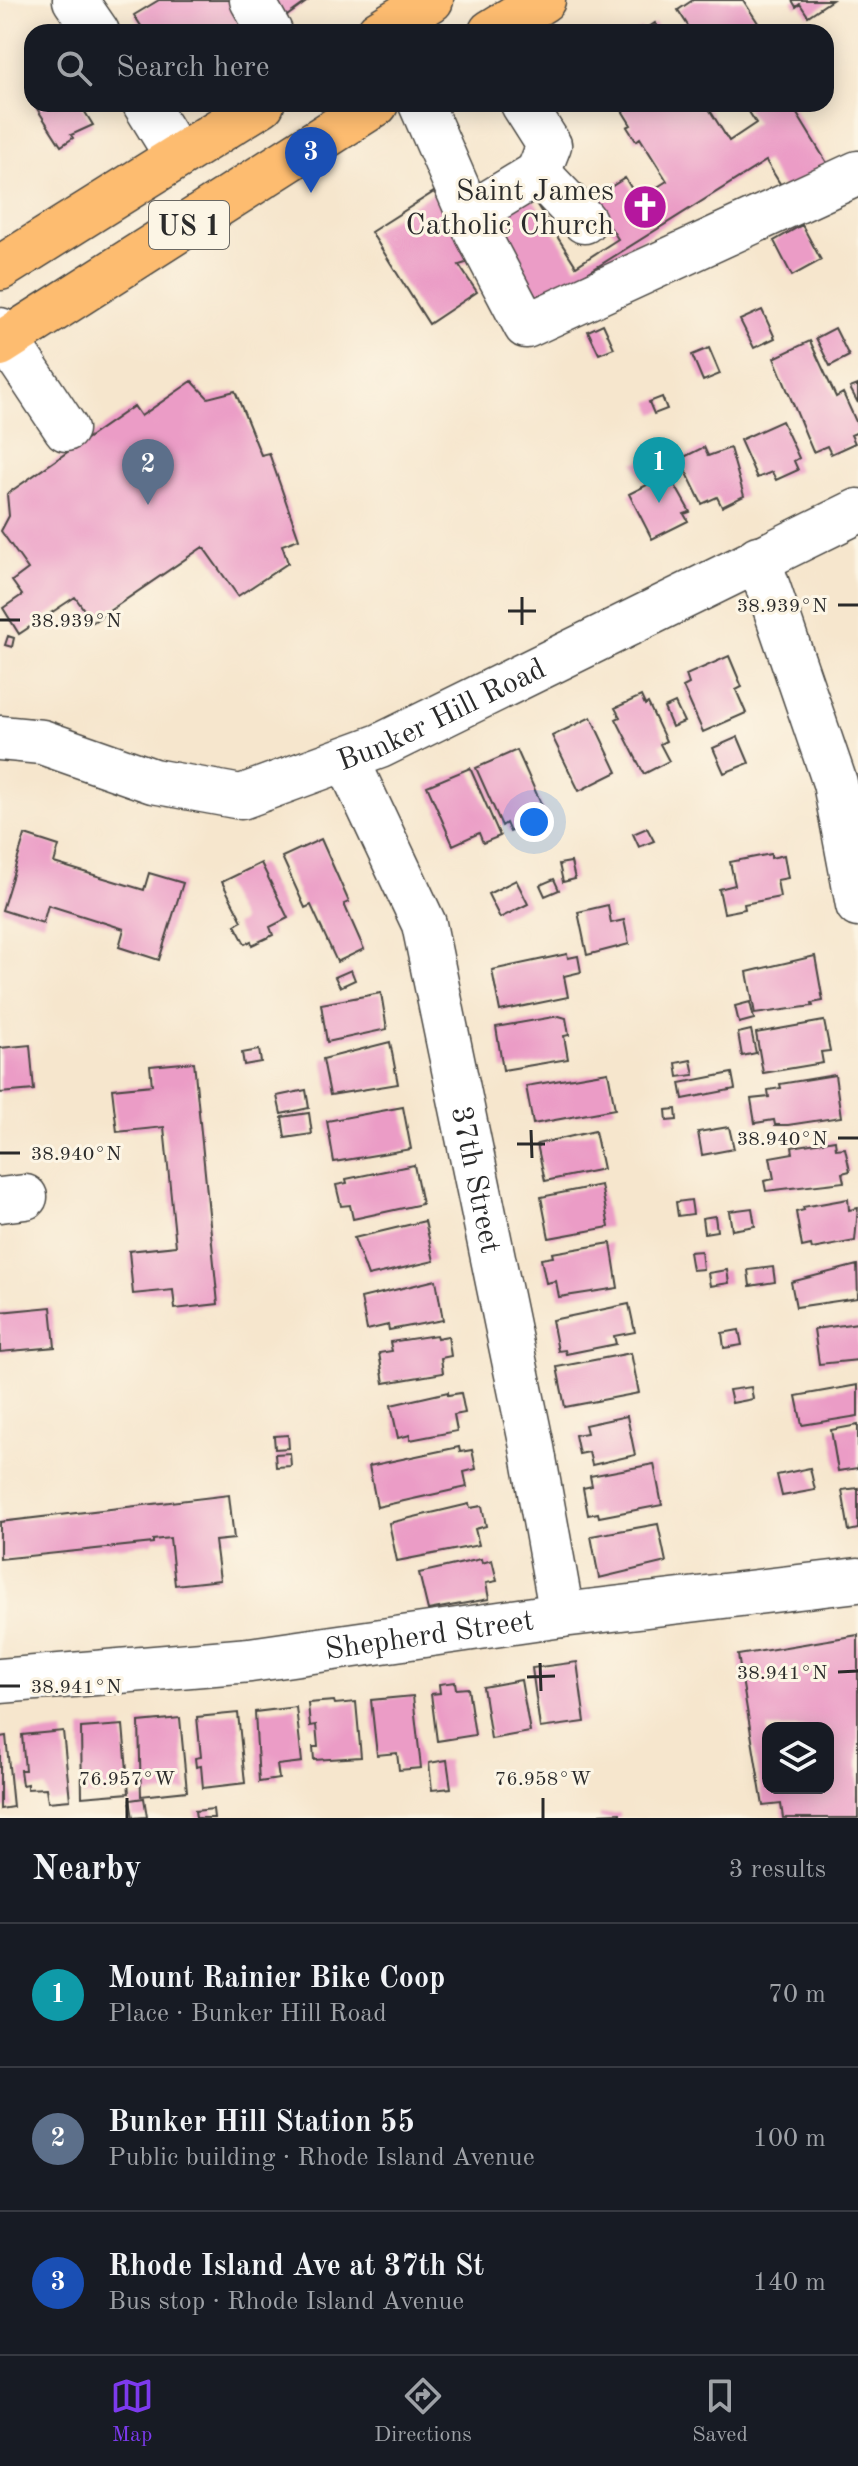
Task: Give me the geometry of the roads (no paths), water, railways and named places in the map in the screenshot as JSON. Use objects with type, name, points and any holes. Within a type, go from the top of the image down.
[{"type":"main road","points":[[392,24],[431,0]]},
{"type":"main road","points":[[504,24],[543,0]]},
{"type":"main road","name":"US 1","points":[[0,268],[249,112]]},
{"type":"main road","name":"US 1","points":[[2,338],[363,112]]},
{"type":"street","points":[[75,0],[92,24]]},
{"type":"street","points":[[252,0],[266,24]]},
{"type":"street","points":[[150,112],[177,156]]},
{"type":"street","points":[[424,112],[469,215],[526,326],[858,173]]},
{"type":"street","points":[[469,215],[538,173],[549,145],[528,112]]},
{"type":"street","points":[[538,173],[584,221]]},
{"type":"street","points":[[2,338],[66,429]]},
{"type":"street","name":"Bunker Hill Road","points":[[0,738],[42,742],[153,781],[241,797],[347,760],[858,511]]},
{"type":"street","points":[[758,558],[835,783],[858,905]]},
{"type":"street","name":"37th Street","points":[[347,760],[424,924],[531,1442],[562,1615]]},
{"type":"street","name":"Shepherd Street","points":[[0,1681],[250,1660],[562,1615],[858,1580]]},
{"type":"place","name":"Rhode Island Ave at 37th St","points":[[311,193]]},
{"type":"place","name":"Saint James Catholic Church","points":[[645,207]]},
{"type":"place","name":"Mount Rainier Bike Coop","points":[[659,503]]},
{"type":"place","name":"Bunker Hill Station 55","points":[[148,505]]}]
